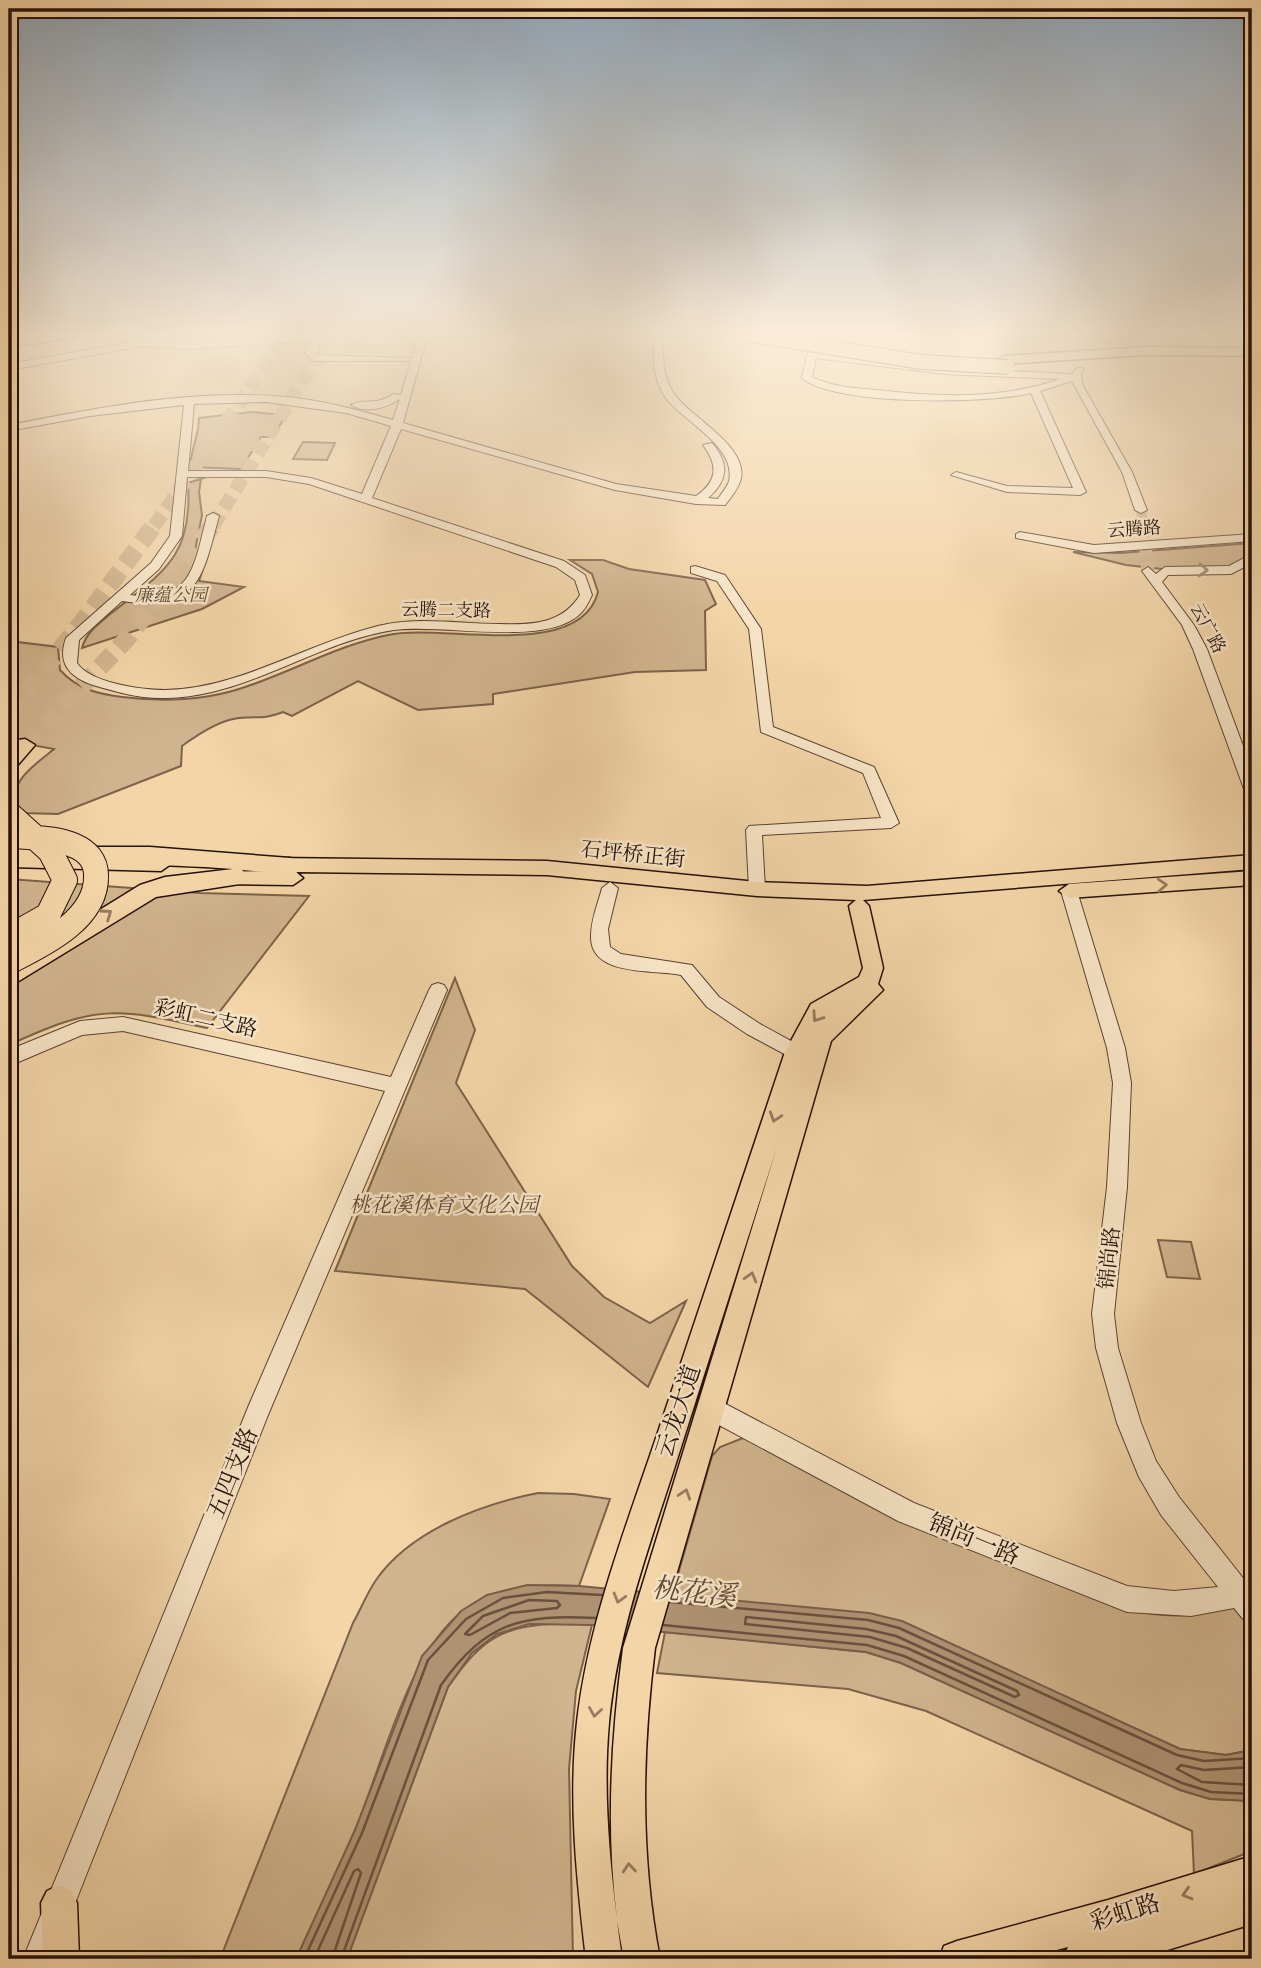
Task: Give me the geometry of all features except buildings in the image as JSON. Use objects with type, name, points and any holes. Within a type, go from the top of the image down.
[{"type":"highway","points":[[9,762],[25,745]]},
{"type":"highway","points":[[9,814],[49,848],[63,869],[62,891],[48,915],[23,940],[9,949]]},
{"type":"highway","points":[[11,839],[67,855],[150,855],[290,866]]},
{"type":"highway","points":[[9,961],[39,946],[76,919],[92,898],[98,881],[93,860],[71,844],[11,839]]},
{"type":"highway","points":[[9,978],[130,899],[165,885],[238,877]]},
{"type":"highway","points":[[9,937],[48,915]]},
{"type":"main road","name":"石坪桥正街","points":[[9,860],[547,868],[757,889],[867,893],[1251,865]]},
{"type":"main road","name":"石坪桥正街","points":[[9,874],[473,880],[610,888],[758,902],[864,905],[1069,891],[1251,865]]},
{"type":"main road","name":"云龙大道","points":[[600,1953],[591,1790],[593,1723],[606,1645],[632,1550],[796,1052],[819,1010],[868,982],[873,968],[864,905]]},
{"type":"main road","name":"云龙大道","points":[[642,1959],[634,1924],[628,1854],[628,1726],[639,1648],[821,1038],[830,1026],[866,997],[880,978],[864,905]]},
{"type":"main road","name":"彩虹路","points":[[957,1959],[1108,1918],[1252,1873]]},
{"type":"main road","points":[[59,1903],[61,1959]]},
{"type":"main road","name":"彩虹路","points":[[1081,1959],[1252,1906]]},
{"type":"main road","points":[[634,1924],[656,1959]]},
{"type":"street","name":"云腾二支路","points":[[181,474],[266,474],[360,488],[569,569],[585,584],[584,601],[575,612],[560,621],[529,628],[433,624],[381,629],[232,684],[178,694],[151,693],[102,685],[78,675],[69,663],[67,651],[73,638],[155,566],[176,536],[180,521],[181,474],[186,425]]},
{"type":"street","points":[[360,488],[392,425]]},
{"type":"street","points":[[387,448],[393,425]]},
{"type":"street","points":[[404,425],[615,487],[723,500],[735,481],[733,460],[697,425]]},
{"type":"street","points":[[408,425],[618,481],[700,498]]},
{"type":"street","points":[[688,425],[713,450],[720,463],[720,480],[700,498]]},
{"type":"street","points":[[956,475],[1007,489],[1080,492],[1050,425]]},
{"type":"street","points":[[1100,425],[1127,472],[1142,510]]},
{"type":"street","points":[[360,488],[387,448],[403,433],[428,434]]},
{"type":"street","points":[[120,597],[162,600],[190,586],[196,577],[213,516]]},
{"type":"street","name":"云腾路","points":[[1020,536],[1094,548],[1252,538]]},
{"type":"street","name":"云广路","points":[[1252,558],[1231,570],[1177,569],[1152,577],[1188,625],[1200,649],[1252,789]]},
{"type":"street","points":[[695,570],[721,578],[755,629],[766,729],[869,770],[891,823],[754,830],[757,889]]},
{"type":"street","points":[[610,888],[600,939],[600,947],[606,955],[615,960],[673,967],[691,973],[713,1002],[764,1037],[796,1052]]},
{"type":"street","name":"锦尚路","points":[[1069,891],[1116,1048],[1122,1083],[1117,1187],[1103,1314],[1107,1348],[1129,1423],[1147,1469],[1170,1507],[1248,1597]]},
{"type":"street","name":"五四支路","points":[[38,1959],[257,1413],[438,990]]},
{"type":"street","name":"彩虹二支路","points":[[9,1058],[80,1028],[122,1024],[396,1086]]},
{"type":"street","name":"锦尚一路","points":[[712,1409],[907,1512],[1127,1599],[1157,1605],[1248,1597]]},
{"type":"green space","points":[[198,425],[280,425],[273,437],[261,437],[241,469],[190,467]]},
{"type":"green space","points":[[303,442],[335,443],[327,460],[293,459]]},
{"type":"green space","name":"廉蕴公园","points":[[206,477],[201,479],[199,492],[202,515],[194,556],[207,557],[199,581],[244,587],[202,609],[82,648],[86,638],[97,625],[145,587],[171,561],[185,529],[188,483]]},
{"type":"green space","points":[[1252,543],[1252,554],[1229,568],[1162,569],[1126,565],[1073,552],[1120,553]]},
{"type":"green space","points":[[570,560],[603,560],[629,569],[705,580],[716,604],[705,611],[706,670],[635,672],[493,694],[493,704],[418,710],[358,681],[292,716],[283,712],[265,717],[231,719],[216,725],[182,746],[181,766],[58,814],[22,813],[17,803],[18,784],[23,776],[54,749],[9,741],[9,641],[58,647],[60,670],[73,682],[96,692],[154,699],[217,695],[248,686],[352,645],[388,635],[506,635],[538,633],[565,627],[586,613],[598,592],[592,574]]},
{"type":"green space","points":[[9,879],[200,893],[309,896],[207,1028],[149,1016],[106,1014],[64,1023],[9,1045]]},
{"type":"green space","name":"桃花溪体育文化公园","points":[[455,978],[475,1030],[456,1083],[572,1266],[604,1297],[650,1323],[686,1301],[648,1387],[525,1289],[335,1271]]},
{"type":"green space","points":[[1158,1240],[1191,1242],[1200,1279],[1167,1277]]},
{"type":"green space","points":[[743,1438],[754,1439],[1125,1609],[1160,1615],[1190,1615],[1205,1612],[1252,1593],[1252,1750],[1226,1755],[1180,1749],[901,1621],[672,1595],[712,1456],[720,1447]]},
{"type":"green space","points":[[538,1493],[610,1499],[579,1586],[533,1586],[490,1595],[463,1611],[444,1629],[412,1681],[349,1845],[296,1959],[220,1959],[353,1623],[376,1580],[408,1547],[448,1522],[493,1504]]},
{"type":"green space","points":[[565,1623],[592,1625],[576,1691],[569,1769],[573,1959],[347,1959],[448,1687],[472,1656],[496,1637],[525,1627]]},
{"type":"green space","points":[[665,1632],[866,1652],[901,1663],[1180,1790],[1210,1799],[1252,1801],[1252,1851],[1194,1874],[1192,1831],[926,1711],[848,1689],[657,1673]]},
{"type":"water","points":[[527,1585],[579,1586],[869,1613],[902,1621],[1180,1749],[1226,1755],[1252,1750],[1252,1801],[1210,1799],[1180,1790],[901,1663],[866,1652],[592,1625],[529,1624],[497,1634],[472,1653],[448,1687],[347,1959],[296,1959],[355,1830],[422,1656],[461,1611],[487,1595]]},
{"type":"tunnel","points":[[154,526],[224,425]]},
{"type":"tunnel","points":[[213,526],[275,425]]},
{"type":"tunnel","points":[[1141,510],[1143,526]]},
{"type":"tunnel","points":[[9,713],[83,621],[155,524]]},
{"type":"tunnel","points":[[25,745],[126,640],[214,524]]},
{"type":"tunnel","points":[[1143,524],[1148,571]]},
{"type":"water label","name":"桃花溪","points":[[694,1591]]}]
